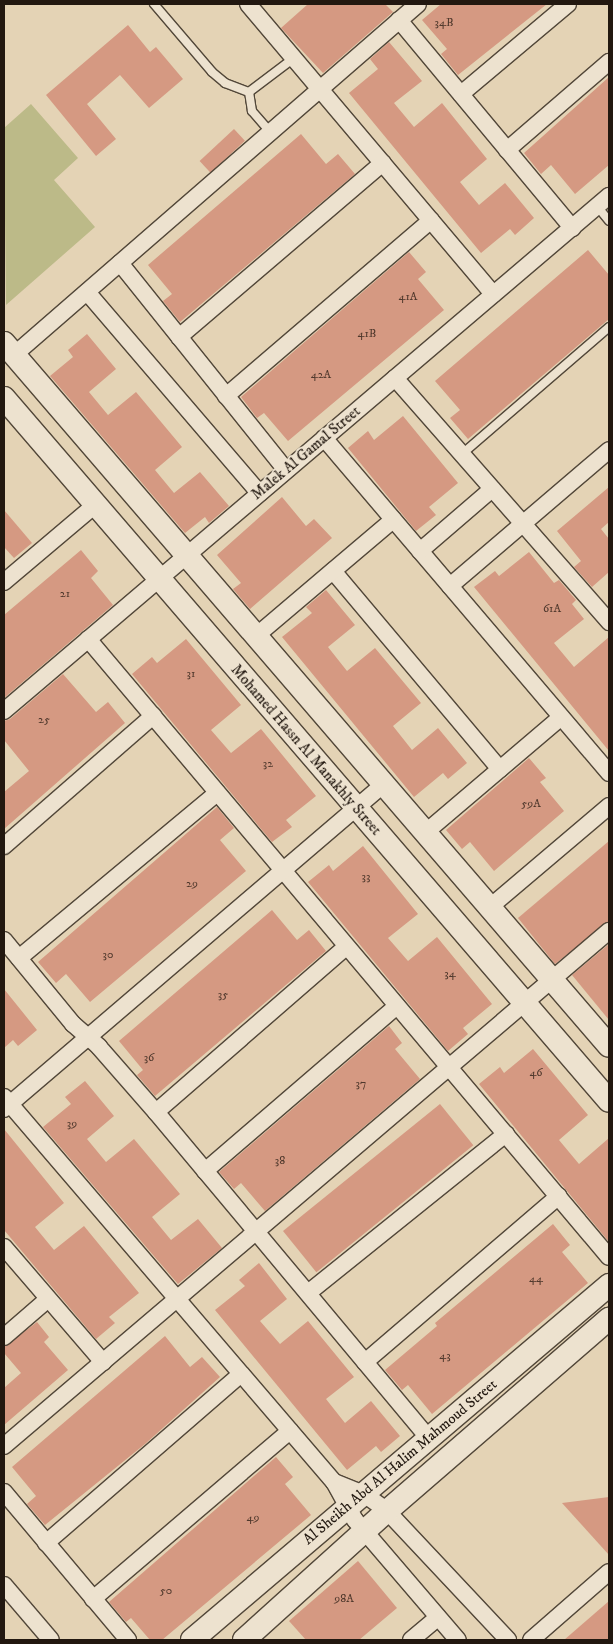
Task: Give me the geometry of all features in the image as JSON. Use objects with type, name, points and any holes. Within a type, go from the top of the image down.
[{"type":"street","points":[[418,4],[86,292],[9,349],[609,1046]]},
{"type":"street","points":[[461,94],[568,4]]},
{"type":"street","points":[[256,7],[294,58],[493,294]]},
{"type":"street","points":[[399,20],[572,228]]},
{"type":"street","points":[[507,150],[609,62]]},
{"type":"street","points":[[179,337],[383,163]]},
{"type":"street","name":"Malek Al Gamal Street","points":[[4,711],[603,201]]},
{"type":"street","points":[[226,396],[431,220]]},
{"type":"street","points":[[120,263],[286,470]]},
{"type":"street","points":[[86,292],[259,494]]},
{"type":"street","points":[[395,378],[609,622]]},
{"type":"street","name":"Mohamed Hassn Al Manakhly Street","points":[[7,410],[95,505],[609,1101]]},
{"type":"street","points":[[324,438],[609,773]]},
{"type":"street","points":[[450,586],[609,450]]},
{"type":"street","points":[[420,551],[492,489]]},
{"type":"street","points":[[4,582],[95,505]]},
{"type":"street","points":[[256,636],[393,520]]},
{"type":"street","points":[[332,571],[500,769]]},
{"type":"street","points":[[88,639],[282,872],[609,1257]]},
{"type":"street","points":[[4,846],[152,716]]},
{"type":"street","points":[[426,832],[561,717]]},
{"type":"street","points":[[384,784],[89,1037],[6,1103],[334,1482],[355,1501],[387,1511],[508,1640]]},
{"type":"street","points":[[19,958],[217,793]]},
{"type":"street","points":[[490,908],[609,806]]},
{"type":"street","points":[[4,1446],[609,931]]},
{"type":"street","points":[[4,940],[73,1024],[89,1037],[156,1112],[429,1438]]},
{"type":"street","points":[[156,1112],[346,946]]},
{"type":"street","points":[[205,1171],[397,1006]]},
{"type":"street","points":[[308,1293],[506,1134]]},
{"type":"street","points":[[365,1362],[559,1196]]},
{"type":"street","points":[[4,1247],[103,1362]]},
{"type":"street","name":"Al Sheikh Abd Al Halim Mahmoud Street","points":[[192,1640],[609,1284]]},
{"type":"street","points":[[4,1337],[48,1298]]},
{"type":"street","name":"Al Sheikh Abd Al Halim Mahmoud Street","points":[[244,1640],[387,1511],[605,1326]]},
{"type":"street","points":[[46,1543],[241,1374]]},
{"type":"street","points":[[93,1599],[290,1431]]},
{"type":"street","points":[[4,1492],[128,1640]]},
{"type":"street","points":[[355,1501],[365,1531],[458,1640]]},
{"type":"street","points":[[530,1640],[609,1572]]},
{"type":"street","points":[[4,1585],[51,1640]]},
{"type":"street","points":[[411,1640],[438,1617]]},
{"type":"lane","points":[[154,4],[212,72],[225,82],[249,92]]},
{"type":"lane","points":[[249,92],[294,58]]},
{"type":"lane","points":[[249,92],[252,111],[270,132]]},
{"type":"lane","points":[[603,201],[609,221]]},
{"type":"lane","points":[[462,454],[609,327]]},
{"type":"shaded area","points":[[31,104],[78,158],[54,180],[95,227],[6,305],[4,128]]},
{"type":"building","points":[[308,4],[385,4],[393,12],[323,73],[281,28]]},
{"type":"building","points":[[441,4],[547,4],[458,75],[441,54],[447,49],[422,20]]},
{"type":"building","points":[[128,25],[150,52],[156,47],[183,79],[149,108],[120,75],[87,104],[116,139],[96,156],[46,95]]},
{"type":"building","points":[[389,42],[422,81],[394,103],[414,127],[442,103],[487,159],[460,182],[479,205],[505,183],[534,218],[515,235],[510,229],[481,253],[349,93],[378,69],[370,59]]},
{"type":"building","points":[[609,77],[609,165],[575,194],[551,165],[541,174],[524,153]]},
{"type":"building","points":[[234,129],[245,141],[211,173],[200,161]]},
{"type":"building","points":[[301,134],[326,164],[338,154],[355,174],[180,322],[163,301],[172,294],[148,265]]},
{"type":"building","points":[[588,250],[609,275],[609,319],[468,439],[450,418],[460,410],[435,381]]},
{"type":"building","points":[[409,252],[426,272],[418,279],[444,310],[288,441],[264,413],[257,418],[241,397]]},
{"type":"building","points":[[87,334],[116,369],[89,392],[108,415],[136,392],[182,447],[155,470],[174,493],[200,472],[229,506],[209,523],[205,517],[185,533],[50,376],[73,357],[68,350]]},
{"type":"building","points":[[403,416],[458,483],[429,507],[436,515],[416,531],[348,448],[368,431],[374,440]]},
{"type":"building","points":[[609,487],[609,522],[601,529],[609,539],[609,572],[592,587],[574,567],[581,561],[557,531]]},
{"type":"building","points":[[282,497],[306,526],[314,519],[332,538],[250,609],[233,589],[241,583],[217,555]]},
{"type":"building","points":[[4,510],[32,543],[14,558],[4,547]]},
{"type":"building","points":[[81,550],[98,571],[91,578],[113,605],[4,698],[4,615]]},
{"type":"building","points":[[529,552],[554,583],[559,580],[576,600],[572,604],[584,619],[554,643],[574,667],[609,637],[609,751],[474,587],[495,571],[499,576]]},
{"type":"building","points":[[326,590],[355,625],[328,647],[347,671],[375,648],[421,703],[393,726],[412,750],[438,728],[467,763],[448,779],[443,773],[414,797],[282,637],[312,613],[306,607]]},
{"type":"building","points":[[186,639],[241,705],[211,730],[231,753],[261,729],[316,796],[286,820],[292,827],[272,842],[132,674],[152,657],[157,663]]},
{"type":"building","points":[[63,674],[96,712],[108,702],[125,723],[4,829],[4,792],[29,771],[4,740],[4,721],[10,719]]},
{"type":"building","points":[[529,758],[546,778],[540,782],[564,811],[494,871],[470,842],[462,849],[446,830]]},
{"type":"building","points":[[217,807],[234,828],[220,840],[246,871],[90,1002],[66,974],[56,983],[38,962]]},
{"type":"building","points":[[609,841],[609,921],[555,964],[518,918]]},
{"type":"building","points":[[363,846],[418,914],[388,938],[408,961],[437,937],[492,1004],[463,1028],[468,1034],[448,1051],[308,882],[329,865],[333,871]]},
{"type":"building","points":[[272,910],[297,940],[309,930],[326,951],[155,1096],[137,1075],[143,1070],[119,1041]]},
{"type":"building","points":[[609,944],[609,1020],[572,975]]},
{"type":"building","points":[[4,989],[37,1030],[18,1046],[13,1040],[4,1048]]},
{"type":"building","points":[[389,1026],[402,1043],[395,1049],[420,1079],[265,1211],[241,1183],[234,1189],[219,1172]]},
{"type":"building","points":[[533,1049],[588,1115],[559,1140],[579,1164],[609,1138],[609,1242],[479,1084],[500,1067],[504,1073]]},
{"type":"building","points":[[85,1081],[114,1116],[87,1139],[106,1162],[134,1139],[180,1194],[152,1217],[171,1240],[198,1219],[222,1248],[178,1284],[43,1127],[71,1104],[65,1097]]},
{"type":"building","points":[[440,1104],[473,1145],[316,1272],[283,1231]]},
{"type":"building","points":[[4,1129],[64,1203],[35,1227],[54,1250],[84,1226],[139,1293],[109,1317],[115,1323],[96,1339],[4,1230]]},
{"type":"building","points":[[553,1224],[570,1245],[562,1252],[588,1283],[432,1414],[408,1385],[402,1390],[385,1370],[437,1326],[435,1323]]},
{"type":"building","points":[[259,1263],[287,1299],[260,1321],[280,1344],[308,1321],[354,1377],[326,1399],[345,1423],[371,1401],[400,1436],[381,1452],[376,1446],[347,1470],[215,1310],[245,1286],[239,1280]]},
{"type":"building","points":[[37,1322],[49,1337],[44,1342],[68,1370],[4,1425],[4,1388],[21,1373],[4,1353],[4,1347]]},
{"type":"building","points":[[165,1336],[190,1367],[202,1357],[220,1377],[145,1444],[45,1525],[27,1504],[36,1496],[12,1467]]},
{"type":"building","points":[[276,1457],[293,1477],[285,1484],[311,1515],[162,1640],[150,1640],[131,1618],[126,1622],[109,1602]]},
{"type":"building","points":[[609,1497],[609,1555],[562,1503]]},
{"type":"building","points":[[358,1561],[397,1608],[359,1640],[306,1640],[289,1621]]},
{"type":"building","points":[[609,1601],[609,1640],[564,1640]]}]
